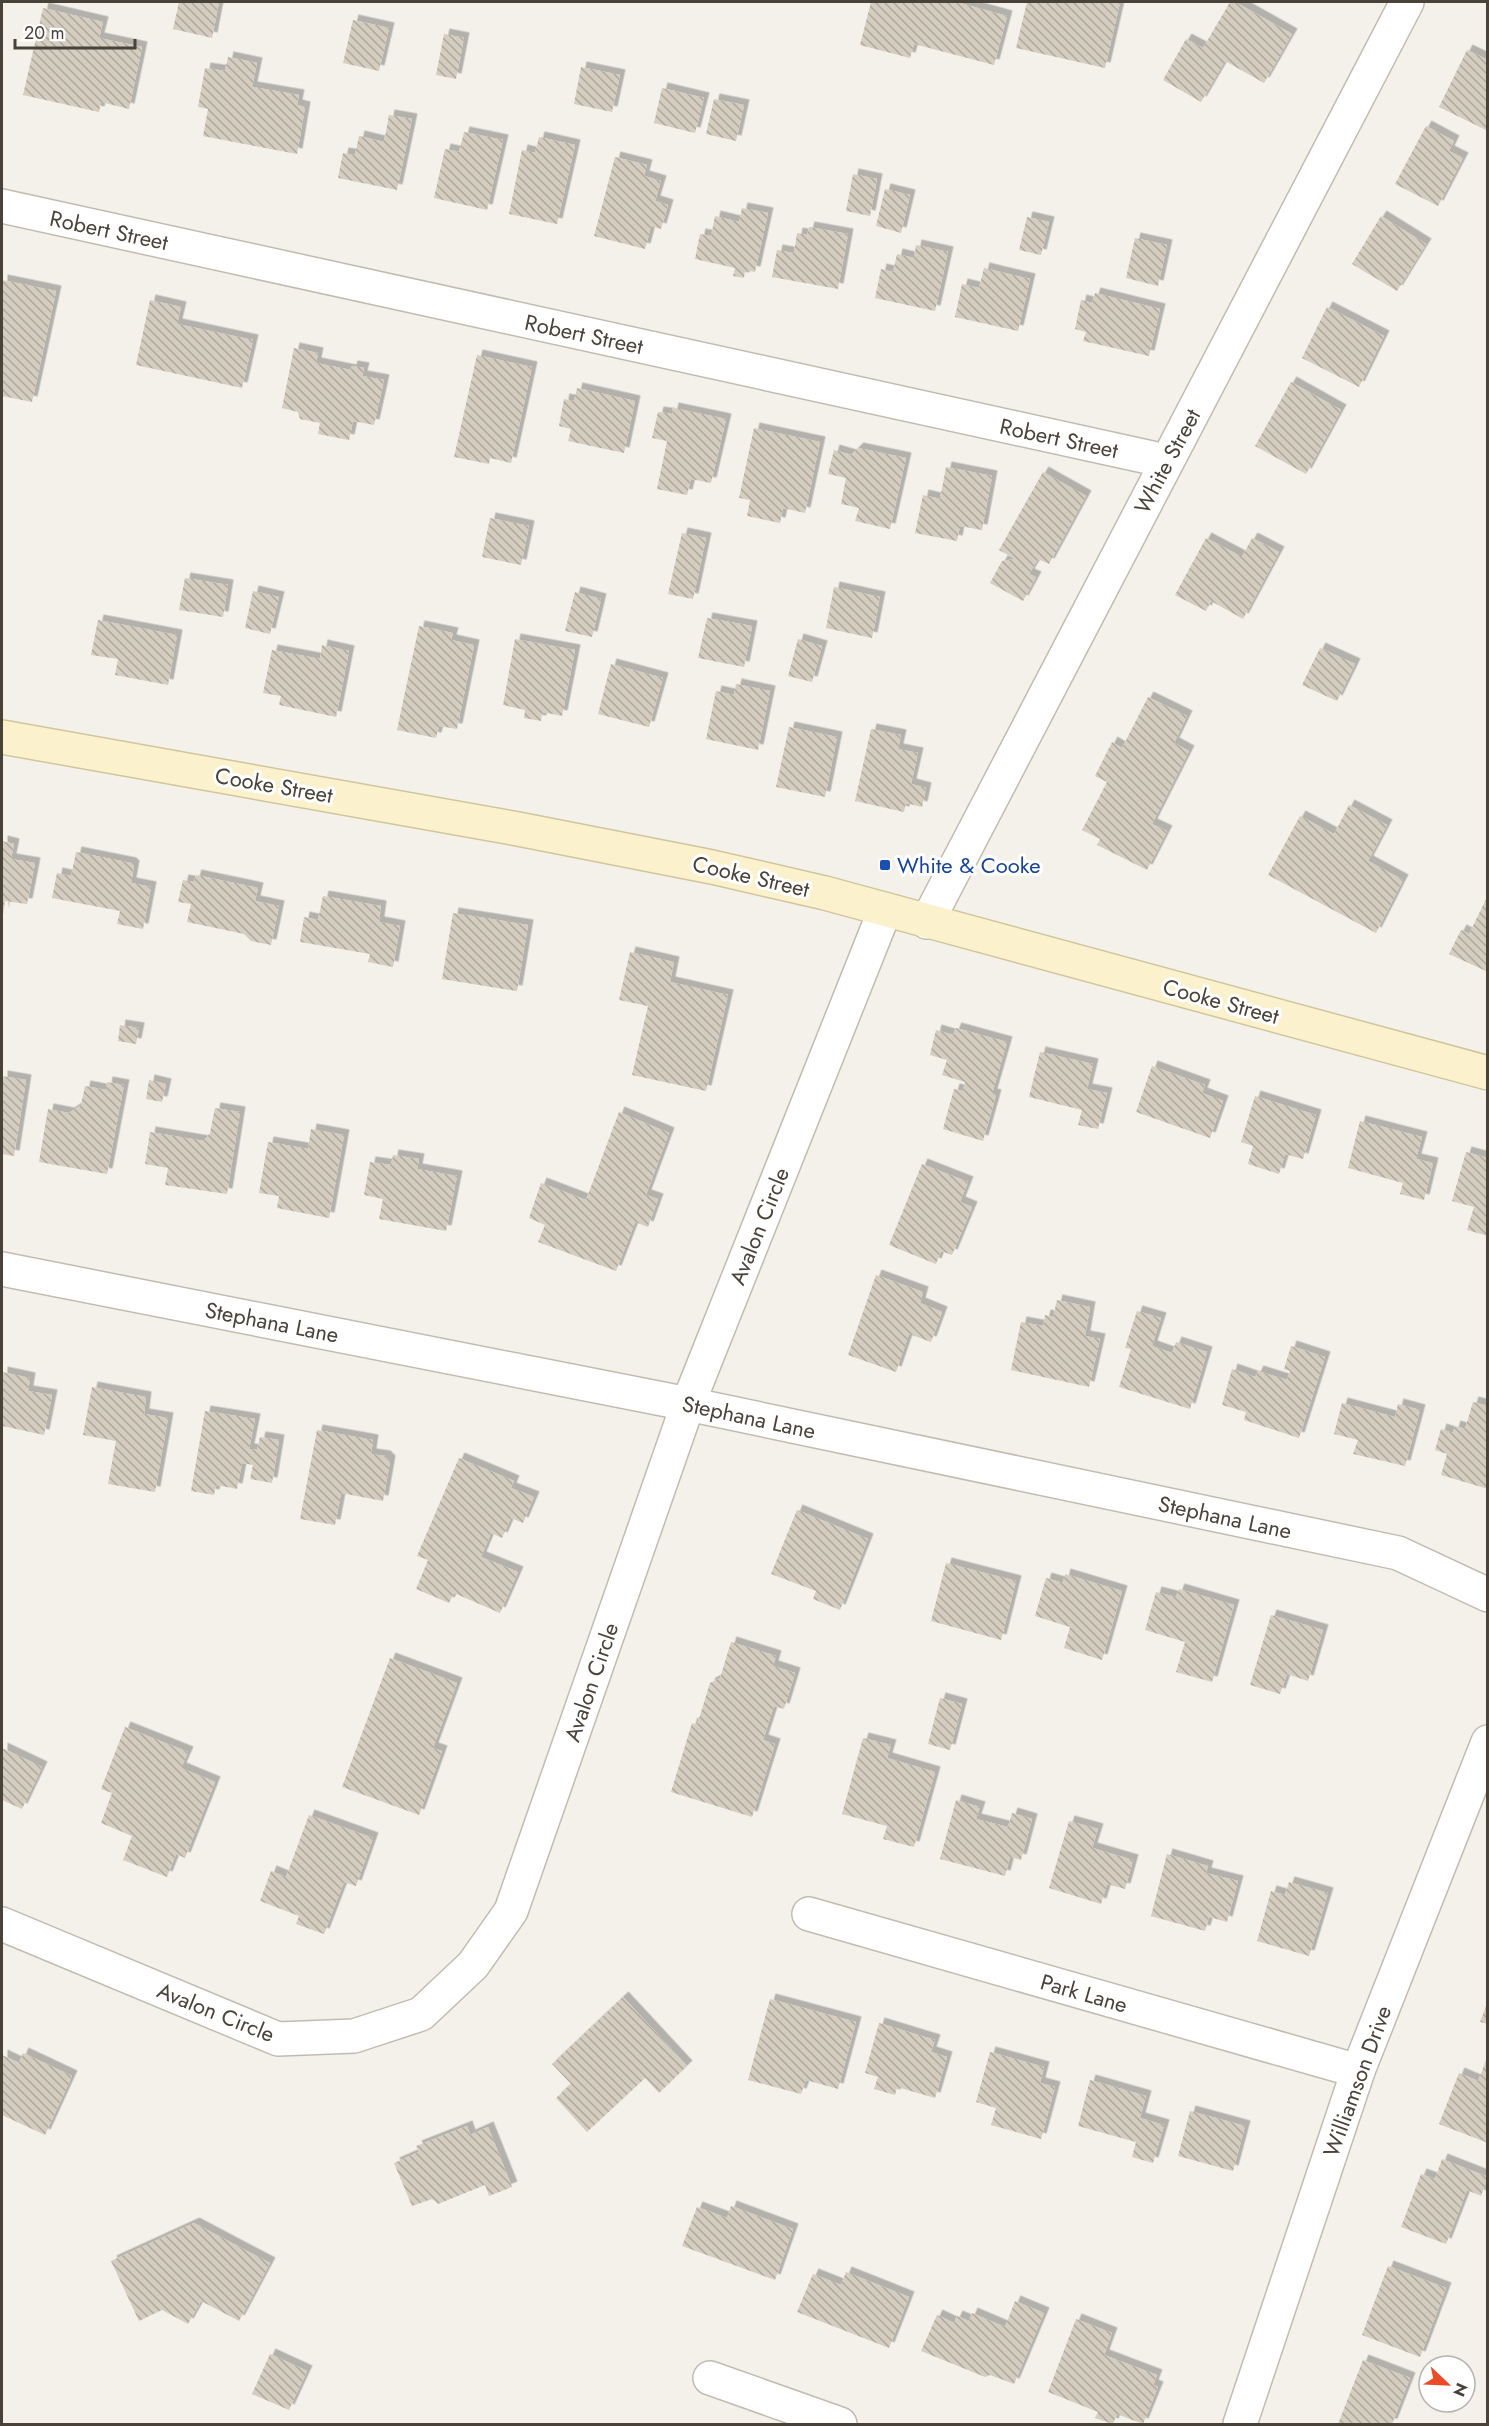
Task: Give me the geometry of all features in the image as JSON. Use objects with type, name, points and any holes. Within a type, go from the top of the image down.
[{"type":"main road","name":"Cooke Street","points":[[2,736],[622,848],[802,888],[1488,1072]]},
{"type":"street","name":"White Street","points":[[927,922],[1407,2]]},
{"type":"street","name":"Robert Street","points":[[2,206],[1166,461]]},
{"type":"street","name":"Avalon Circle","points":[[2,1924],[278,2039],[354,2036],[422,2014],[473,1965],[511,1911],[688,1404],[885,910]]},
{"type":"street","name":"Stephana Lane","points":[[2,1269],[688,1404],[1398,1553],[1488,1595]]},
{"type":"street","name":"Williamson Drive","points":[[1240,2424],[1358,2071],[1488,1742]]},
{"type":"street","name":"Park Lane","points":[[809,1914],[1358,2071]]},
{"type":"street","points":[[710,2378],[840,2424]]},
{"type":"building","points":[[179,2],[219,2],[212,38],[173,29]]},
{"type":"building","points":[[871,2],[956,2],[1007,16],[994,65],[914,44],[910,58],[860,45]]},
{"type":"building","points":[[1027,2],[1120,2],[1105,68],[1016,48]]},
{"type":"building","points":[[1230,2],[1235,2],[1292,34],[1264,83],[1225,61],[1201,102],[1163,80],[1186,39],[1203,48]]},
{"type":"building","points":[[43,8],[103,22],[99,38],[142,47],[129,109],[101,102],[99,112],[23,95]]},
{"type":"building","points":[[353,20],[389,28],[379,71],[343,63]]},
{"type":"building","points":[[444,34],[464,38],[456,79],[436,75]]},
{"type":"building","points":[[1467,50],[1488,60],[1488,131],[1439,107]]},
{"type":"building","points":[[228,57],[257,63],[252,87],[299,95],[297,105],[305,107],[297,154],[203,136],[208,109],[198,107],[205,68],[225,71]]},
{"type":"building","points":[[581,67],[620,75],[612,112],[574,104]]},
{"type":"building","points":[[662,88],[704,98],[695,133],[654,123]]},
{"type":"building","points":[[714,99],[744,105],[736,141],[706,134]]},
{"type":"building","points":[[389,115],[412,119],[397,190],[338,178],[343,153],[355,155],[359,136],[384,142]]},
{"type":"building","points":[[1426,126],[1454,141],[1449,151],[1463,158],[1438,206],[1395,184]]},
{"type":"building","points":[[464,132],[503,140],[487,210],[434,198],[445,149],[459,152]]},
{"type":"building","points":[[539,137],[575,145],[557,224],[509,214],[522,150],[535,153]]},
{"type":"building","points":[[615,157],[647,165],[644,176],[661,181],[655,201],[668,205],[661,229],[651,226],[645,249],[594,236]]},
{"type":"building","points":[[853,174],[877,179],[870,216],[846,211]]},
{"type":"building","points":[[885,189],[910,195],[901,233],[876,226]]},
{"type":"building","points":[[742,208],[768,213],[755,272],[745,270],[744,278],[733,276],[735,268],[695,259],[700,234],[711,236],[715,216],[739,222]]},
{"type":"building","points":[[1381,216],[1426,244],[1397,291],[1352,264]]},
{"type":"building","points":[[1027,217],[1049,222],[1041,255],[1019,250]]},
{"type":"building","points":[[809,227],[848,234],[838,289],[772,277],[777,250],[794,253],[797,233],[807,235]]},
{"type":"building","points":[[1135,238],[1167,245],[1158,286],[1126,278]]},
{"type":"building","points":[[916,245],[948,252],[935,311],[875,298],[881,269],[893,272],[897,254],[914,258]]},
{"type":"building","points":[[984,268],[1030,279],[1018,331],[955,317],[962,284],[979,288]]},
{"type":"building","points":[[2,280],[56,291],[32,402],[2,396]]},
{"type":"building","points":[[1095,293],[1160,309],[1149,356],[1083,341],[1086,332],[1075,329],[1081,300],[1092,303]]},
{"type":"building","points":[[150,300],[181,307],[177,324],[253,340],[242,388],[136,365]]},
{"type":"building","points":[[1327,307],[1384,336],[1359,387],[1302,358]]},
{"type":"building","points":[[294,348],[318,353],[316,363],[351,370],[352,366],[364,368],[362,376],[384,380],[374,425],[353,421],[349,440],[318,434],[320,423],[300,419],[298,412],[282,408]]},
{"type":"building","points":[[477,355],[532,367],[511,463],[490,458],[489,464],[454,457]]},
{"type":"building","points":[[1291,382],[1341,410],[1306,474],[1255,446]]},
{"type":"building","points":[[577,388],[635,401],[624,453],[568,441],[571,429],[559,426],[564,399],[574,401]]},
{"type":"building","points":[[673,408],[726,419],[711,483],[691,479],[687,495],[657,489],[667,441],[652,438],[658,412],[672,414]]},
{"type":"building","points":[[754,428],[820,442],[805,513],[783,508],[780,523],[747,516],[750,500],[739,498]]},
{"type":"building","points":[[858,448],[906,458],[890,529],[855,521],[859,508],[841,504],[846,478],[828,474],[834,450],[851,455]]},
{"type":"building","points":[[946,467],[992,476],[982,530],[960,526],[957,541],[915,533],[923,495],[940,499]]},
{"type":"building","points":[[1043,472],[1086,496],[1049,564],[1038,559],[1029,574],[1036,577],[1023,601],[990,583],[1002,561],[1015,559],[999,550]]},
{"type":"building","points":[[490,518],[529,526],[521,565],[482,557]]},
{"type":"building","points":[[682,533],[706,538],[693,599],[668,594]]},
{"type":"building","points":[[1206,538],[1242,557],[1252,538],[1279,552],[1243,619],[1211,601],[1206,611],[1175,595]]},
{"type":"building","points":[[185,578],[228,585],[223,617],[179,610]]},
{"type":"building","points":[[834,587],[880,597],[872,638],[826,628]]},
{"type":"building","points":[[253,591],[279,597],[270,634],[245,628]]},
{"type":"building","points":[[575,592],[601,599],[592,637],[565,631]]},
{"type":"building","points":[[707,618],[752,626],[744,667],[698,658]]},
{"type":"building","points":[[98,620],[177,635],[168,685],[115,675],[118,659],[91,655]]},
{"type":"building","points":[[419,626],[453,633],[451,640],[474,645],[457,729],[439,726],[436,738],[397,730]]},
{"type":"building","points":[[515,639],[575,650],[562,716],[542,712],[541,721],[524,718],[525,710],[503,705]]},
{"type":"building","points":[[798,639],[822,646],[812,682],[788,676]]},
{"type":"building","points":[[322,645],[349,651],[336,717],[279,705],[281,696],[263,693],[272,650],[320,659]]},
{"type":"building","points":[[1320,648],[1355,664],[1337,701],[1302,685]]},
{"type":"building","points":[[611,664],[663,678],[649,727],[598,714]]},
{"type":"building","points":[[736,684],[770,691],[758,750],[706,739],[716,691],[734,695]]},
{"type":"building","points":[[1148,697],[1187,716],[1174,743],[1189,751],[1152,824],[1167,831],[1147,870],[1097,845],[1100,839],[1082,830],[1107,782],[1095,776],[1112,742],[1122,748]]},
{"type":"building","points":[[789,727],[837,737],[825,797],[776,787]]},
{"type":"building","points":[[871,729],[901,735],[898,749],[918,753],[911,784],[926,788],[922,807],[906,803],[904,812],[855,801]]},
{"type":"building","points":[[1349,805],[1387,825],[1368,861],[1403,880],[1376,933],[1268,875],[1300,816],[1334,834]]},
{"type":"building","points":[[2,841],[14,844],[11,859],[35,863],[27,904],[5,901],[3,914]]},
{"type":"building","points":[[76,852],[131,863],[134,866],[131,883],[151,887],[143,929],[117,924],[120,911],[52,898],[57,873],[71,876]]},
{"type":"building","points":[[196,875],[258,888],[255,901],[279,906],[271,945],[251,941],[244,934],[187,922],[191,904],[178,902],[183,880],[194,882]]},
{"type":"building","points":[[1488,895],[1488,972],[1449,954],[1461,930],[1469,934]]},
{"type":"building","points":[[323,896],[381,906],[379,922],[400,926],[393,967],[368,962],[370,954],[300,942],[304,917],[318,920]]},
{"type":"building","points":[[453,913],[528,925],[517,991],[442,979]]},
{"type":"building","points":[[630,952],[674,962],[670,982],[728,995],[706,1091],[632,1075],[648,1006],[619,1000]]},
{"type":"building","points":[[120,1025],[139,1028],[136,1044],[118,1041]]},
{"type":"building","points":[[956,1028],[1007,1042],[992,1094],[996,1095],[983,1141],[943,1129],[954,1089],[963,1091],[965,1082],[942,1075],[947,1060],[930,1055],[936,1030],[953,1035]]},
{"type":"building","points":[[1040,1052],[1093,1064],[1087,1089],[1107,1093],[1098,1129],[1078,1125],[1082,1110],[1029,1097]]},
{"type":"building","points":[[1152,1066],[1205,1085],[1202,1093],[1223,1101],[1210,1138],[1136,1112]]},
{"type":"building","points":[[2,1076],[26,1080],[14,1156],[2,1154]]},
{"type":"building","points":[[149,1080],[166,1084],[162,1102],[146,1099]]},
{"type":"building","points":[[107,1082],[124,1085],[107,1174],[39,1162],[48,1109],[69,1113],[81,1105],[85,1086],[106,1090]]},
{"type":"building","points":[[1255,1096],[1316,1115],[1303,1159],[1285,1154],[1279,1174],[1248,1164],[1253,1146],[1241,1142]]},
{"type":"building","points":[[215,1108],[240,1112],[227,1194],[165,1185],[168,1168],[145,1164],[150,1132],[204,1141],[210,1133]]},
{"type":"building","points":[[619,1112],[669,1133],[646,1195],[658,1199],[648,1227],[635,1222],[616,1271],[538,1242],[545,1225],[529,1218],[541,1183],[586,1200]]},
{"type":"building","points":[[1360,1121],[1422,1137],[1416,1159],[1433,1163],[1424,1200],[1400,1194],[1403,1183],[1348,1168]]},
{"type":"building","points":[[311,1129],[344,1135],[329,1218],[277,1208],[279,1196],[259,1193],[268,1142],[308,1149]]},
{"type":"building","points":[[1466,1152],[1488,1158],[1488,1236],[1467,1230],[1474,1207],[1452,1201]]},
{"type":"building","points":[[393,1155],[419,1159],[417,1169],[457,1176],[446,1231],[379,1219],[383,1199],[364,1195],[370,1162],[391,1165]]},
{"type":"building","points":[[922,1164],[968,1182],[960,1202],[972,1207],[952,1255],[941,1251],[936,1264],[889,1245]]},
{"type":"building","points":[[876,1275],[923,1292],[920,1303],[942,1312],[931,1342],[909,1334],[896,1372],[848,1355]]},
{"type":"building","points":[[1057,1300],[1090,1307],[1085,1336],[1100,1339],[1089,1387],[1011,1370],[1021,1322],[1043,1326],[1045,1315],[1053,1317]]},
{"type":"building","points":[[1137,1311],[1161,1318],[1152,1346],[1172,1353],[1176,1342],[1207,1352],[1190,1409],[1119,1387],[1131,1349],[1125,1348]]},
{"type":"building","points":[[1291,1346],[1325,1357],[1299,1438],[1244,1420],[1246,1412],[1222,1405],[1232,1369],[1255,1377],[1258,1371],[1287,1380],[1290,1371],[1284,1369]]},
{"type":"building","points":[[2,1372],[30,1378],[28,1391],[52,1395],[44,1435],[2,1426]]},
{"type":"building","points":[[92,1387],[146,1397],[144,1414],[168,1418],[155,1492],[108,1484],[116,1441],[83,1435]]},
{"type":"building","points":[[1473,1402],[1488,1406],[1488,1489],[1441,1475],[1447,1454],[1435,1450],[1441,1429],[1453,1433],[1455,1426],[1465,1429]]},
{"type":"building","points":[[1342,1403],[1395,1417],[1398,1404],[1420,1410],[1405,1466],[1353,1454],[1358,1440],[1334,1434]]},
{"type":"building","points":[[205,1411],[255,1419],[249,1449],[257,1450],[260,1437],[279,1440],[272,1483],[250,1479],[253,1465],[242,1463],[237,1489],[216,1485],[214,1495],[191,1491]]},
{"type":"building","points":[[317,1430],[373,1440],[371,1454],[385,1456],[390,1461],[383,1501],[341,1493],[335,1525],[300,1519]]},
{"type":"building","points":[[459,1458],[514,1481],[511,1488],[534,1497],[523,1523],[511,1518],[502,1538],[491,1533],[481,1557],[518,1572],[500,1613],[454,1593],[449,1603],[416,1589],[428,1560],[417,1556]]},
{"type":"building","points":[[797,1510],[868,1539],[840,1610],[813,1599],[816,1591],[771,1574]]},
{"type":"building","points":[[946,1563],[1016,1581],[1001,1640],[931,1621]]},
{"type":"building","points":[[1065,1574],[1122,1591],[1102,1660],[1064,1648],[1070,1627],[1035,1616],[1046,1578],[1063,1583]]},
{"type":"building","points":[[1179,1589],[1234,1605],[1212,1682],[1176,1672],[1185,1642],[1145,1630],[1156,1592],[1176,1597]]},
{"type":"building","points":[[1271,1615],[1323,1630],[1308,1681],[1287,1674],[1280,1694],[1250,1685]]},
{"type":"building","points":[[731,1642],[776,1656],[773,1666],[795,1673],[784,1709],[774,1706],[763,1740],[775,1744],[752,1817],[671,1792],[692,1723],[697,1725],[710,1683],[720,1678]]},
{"type":"building","points":[[390,1658],[457,1683],[433,1748],[442,1751],[419,1815],[342,1787]]},
{"type":"building","points":[[940,1698],[962,1704],[950,1750],[928,1744]]},
{"type":"building","points":[[125,1727],[188,1752],[181,1768],[215,1782],[185,1858],[176,1854],[167,1877],[123,1860],[132,1836],[101,1823],[112,1793],[101,1789]]},
{"type":"building","points":[[863,1738],[891,1745],[887,1758],[935,1772],[914,1847],[883,1839],[887,1826],[842,1814]]},
{"type":"building","points":[[2,1748],[42,1767],[22,1809],[2,1800]]},
{"type":"building","points":[[956,1800],[980,1807],[976,1819],[1008,1827],[1012,1813],[1032,1819],[1021,1860],[1010,1857],[1005,1876],[940,1859]]},
{"type":"building","points":[[309,1815],[373,1838],[356,1886],[344,1882],[324,1934],[296,1924],[299,1916],[260,1901],[271,1871],[286,1877]]},
{"type":"building","points":[[1069,1821],[1098,1829],[1092,1848],[1133,1860],[1125,1889],[1107,1884],[1101,1904],[1049,1888]]},
{"type":"building","points":[[1167,1854],[1208,1866],[1206,1873],[1238,1881],[1227,1922],[1209,1917],[1205,1931],[1151,1916]]},
{"type":"building","points":[[1289,1882],[1328,1893],[1309,1956],[1257,1941],[1271,1891],[1285,1895]]},
{"type":"building","points":[[623,1997],[687,2066],[659,2093],[645,2078],[587,2132],[556,2098],[571,2084],[552,2064]]},
{"type":"building","points":[[770,1999],[856,2022],[838,2089],[806,2080],[801,2094],[748,2080]]},
{"type":"building","points":[[1488,2001],[1488,2024],[1480,2022]]},
{"type":"building","points":[[879,2023],[935,2040],[931,2052],[947,2057],[935,2098],[897,2087],[895,2095],[874,2089],[878,2077],[865,2073]]},
{"type":"building","points":[[990,2052],[1044,2067],[1040,2083],[1055,2087],[1041,2139],[991,2125],[996,2108],[976,2102]]},
{"type":"building","points":[[23,2053],[72,2076],[45,2135],[2,2115],[2,2055],[19,2063]]},
{"type":"building","points":[[1487,2058],[1488,2143],[1439,2124],[1459,2073],[1478,2081]]},
{"type":"building","points":[[1090,2080],[1146,2096],[1140,2118],[1164,2125],[1153,2163],[1132,2157],[1136,2142],[1078,2126]]},
{"type":"building","points":[[1190,2111],[1245,2126],[1233,2171],[1178,2156]]},
{"type":"building","points":[[467,2126],[470,2135],[488,2127],[512,2187],[489,2196],[485,2185],[438,2204],[432,2199],[412,2206],[394,2163],[419,2152],[416,2146]]},
{"type":"building","points":[[1442,2159],[1488,2177],[1481,2196],[1467,2190],[1446,2244],[1401,2227],[1421,2174],[1435,2179]]},
{"type":"building","points":[[731,2206],[793,2229],[775,2280],[682,2246],[697,2207],[727,2218]]},
{"type":"building","points":[[194,2223],[270,2263],[239,2321],[201,2301],[188,2324],[162,2310],[139,2321],[111,2261]]},
{"type":"building","points":[[1388,2266],[1446,2288],[1421,2354],[1417,2356],[1362,2335]]},
{"type":"building","points":[[846,2272],[909,2297],[889,2348],[797,2312],[813,2274],[841,2285]]},
{"type":"building","points":[[1015,2301],[1044,2313],[1014,2384],[990,2375],[985,2377],[921,2351],[937,2315],[954,2323],[957,2316],[969,2321],[972,2313],[1005,2327]]},
{"type":"building","points":[[1076,2319],[1112,2333],[1104,2355],[1157,2375],[1153,2385],[1158,2387],[1143,2424],[1117,2414],[1113,2424],[1095,2418],[1098,2412],[1048,2392]]},
{"type":"building","points":[[270,2354],[307,2371],[289,2410],[252,2394]]},
{"type":"building","points":[[1363,2360],[1410,2378],[1392,2424],[1338,2424]]},
{"type":"place","name":"White & Cooke","points":[[885,865]]}]
